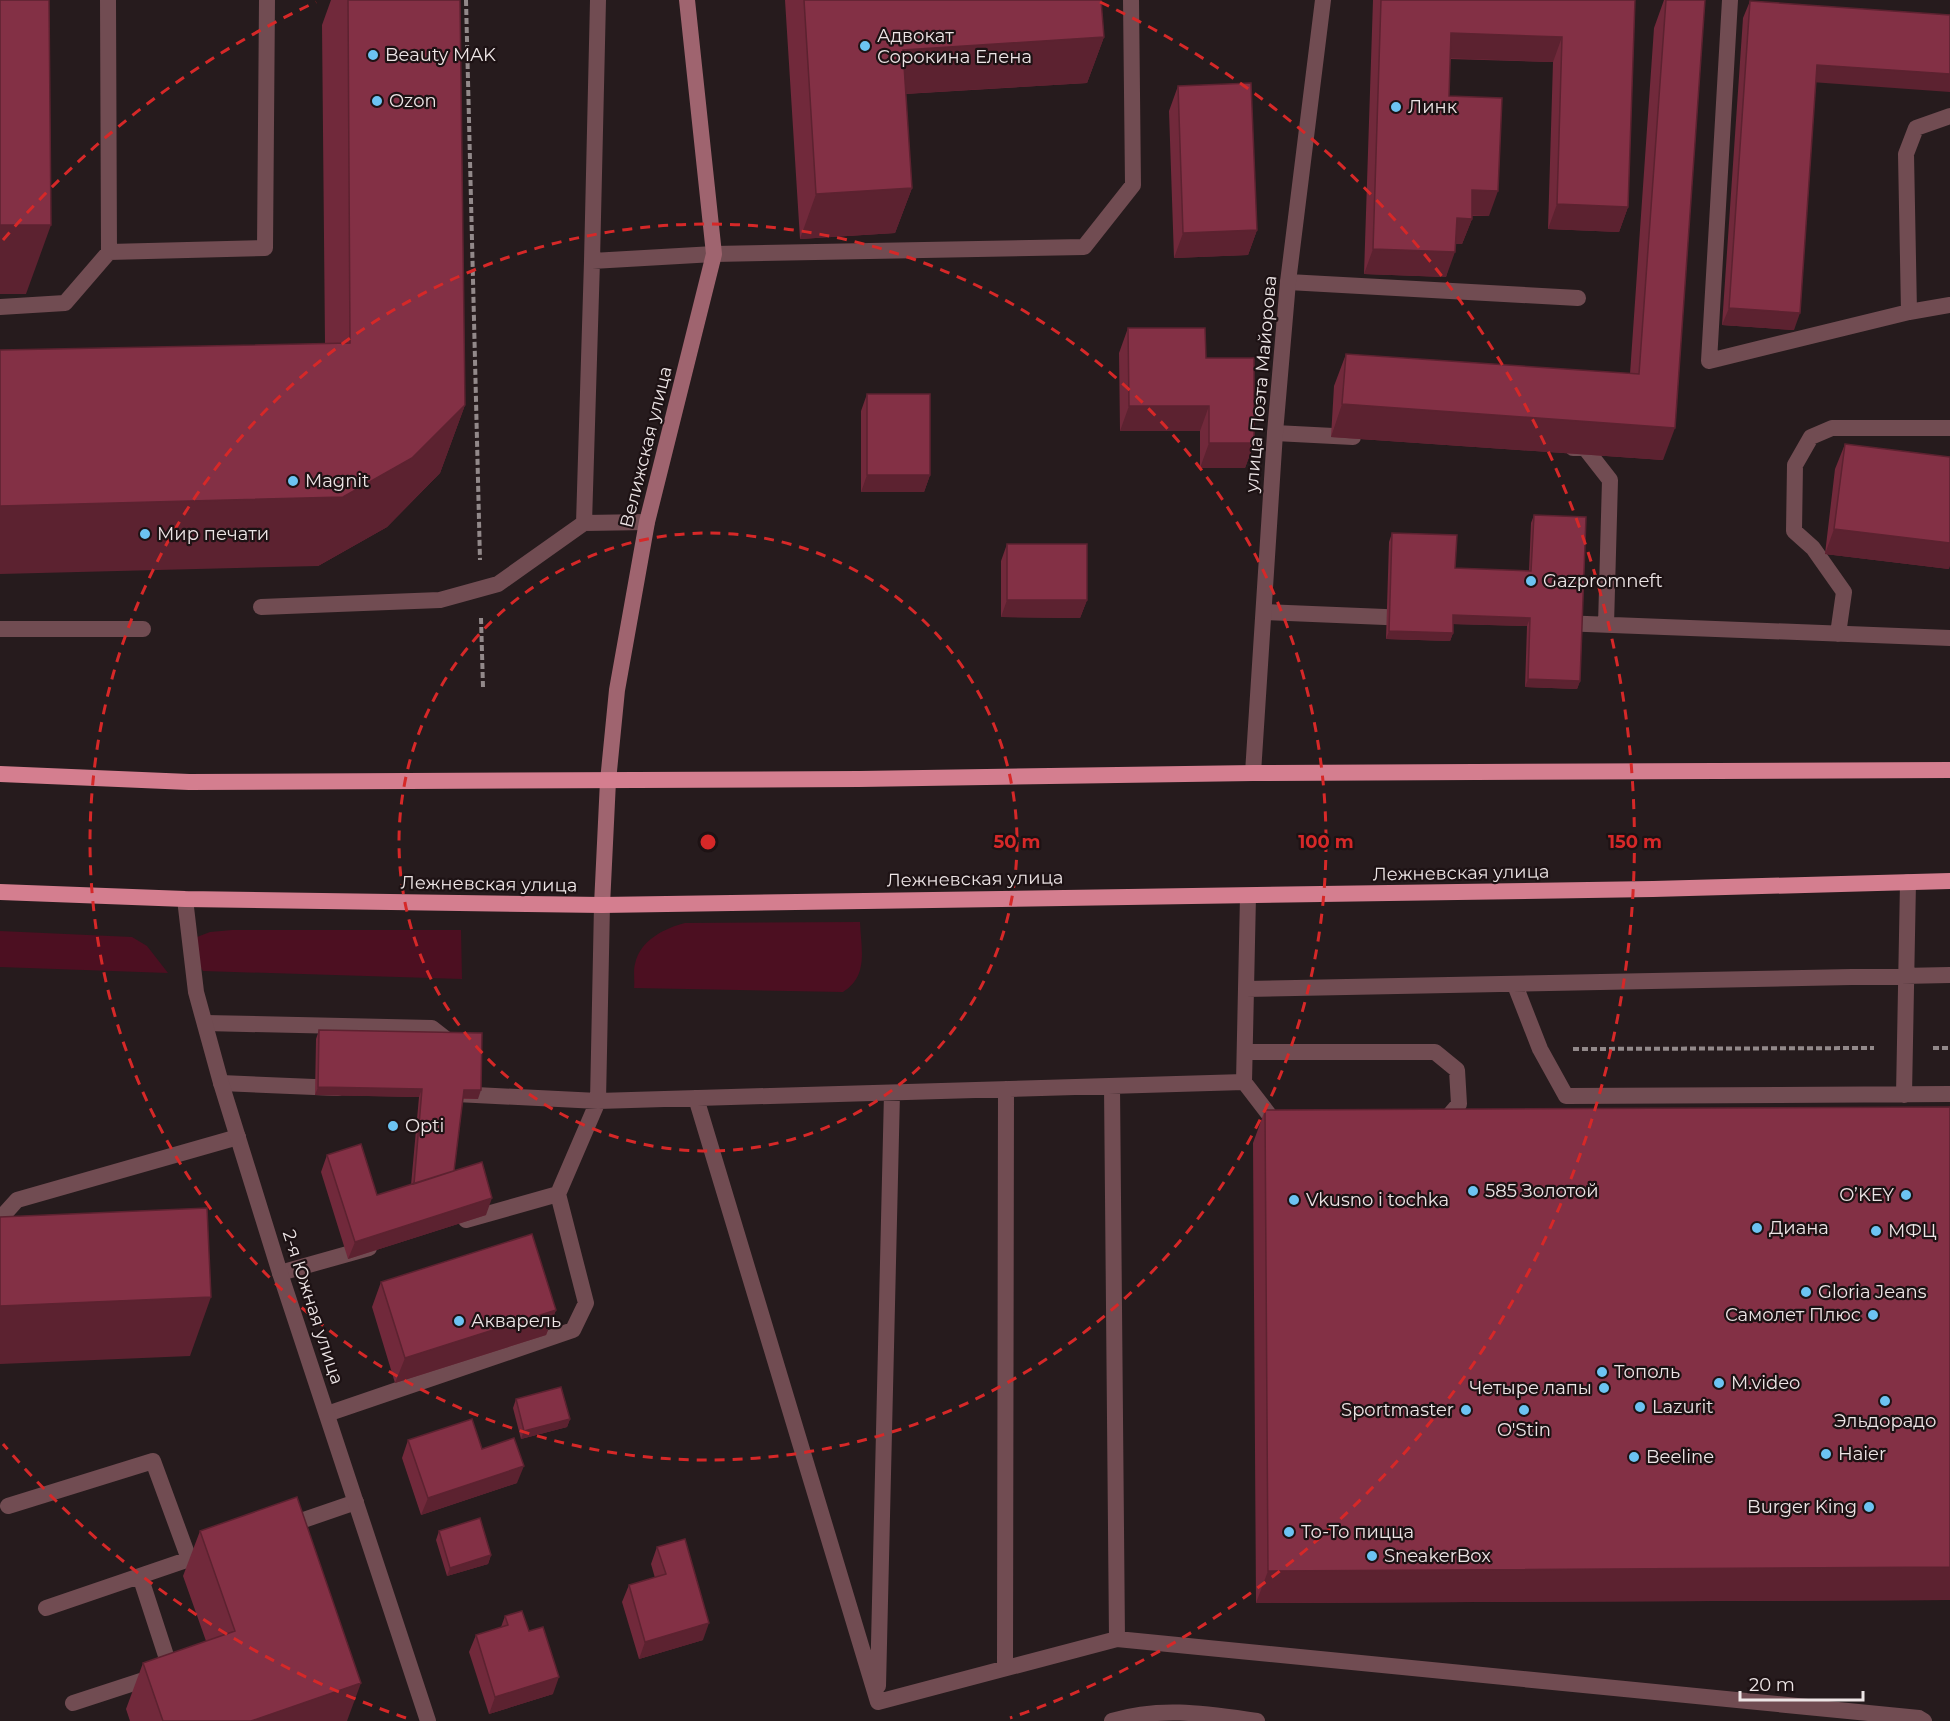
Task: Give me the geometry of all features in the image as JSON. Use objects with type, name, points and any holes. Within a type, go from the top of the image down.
[{"type":"highway","points":[[0,774],[189,782],[608,781],[1253,773],[1950,770]]},
{"type":"highway","name":"Лежневская улица","points":[[0,892],[185,899],[602,905],[1033,897],[1248,896],[1950,881]]},
{"type":"main road","name":"Велижская улица","points":[[602,905],[608,781],[617,690],[647,522],[714,254],[687,0]]},
{"type":"street","points":[[0,307],[65,303],[109,252],[108,0]]},
{"type":"street","points":[[109,252],[265,248],[267,0]]},
{"type":"street","points":[[584,523],[598,0]]},
{"type":"street","points":[[592,261],[714,254],[1084,248],[1133,185],[1131,0]]},
{"type":"street","name":"улица Поэта Майорова","points":[[1253,773],[1275,433],[1288,282],[1323,0]]},
{"type":"street","points":[[1730,0],[1708,361],[1950,304]]},
{"type":"street","points":[[1909,312],[1906,154],[1916,128],[1950,116]]},
{"type":"street","points":[[1288,282],[1578,298]]},
{"type":"street","points":[[1838,634],[1844,592],[1813,548],[1794,531],[1795,465],[1811,437],[1832,428],[1950,428]]},
{"type":"street","points":[[1275,433],[1371,438]]},
{"type":"street","points":[[1561,447],[1585,448],[1610,480],[1606,625]]},
{"type":"street","points":[[261,607],[440,600],[498,584],[584,523],[647,522]]},
{"type":"street","points":[[1264,612],[1429,618]]},
{"type":"street","points":[[1547,623],[1950,638]]},
{"type":"street","points":[[0,629],[143,629]]},
{"type":"street","points":[[1904,1095],[1908,882]]},
{"type":"street","points":[[1248,896],[1244,1082],[1277,1125],[1300,1125]]},
{"type":"street","name":"2-я Южная улица","points":[[185,899],[196,992],[221,1083],[280,1273],[428,1721]]},
{"type":"street","points":[[327,1414],[573,1330],[586,1304],[558,1194],[598,1101],[602,905]]},
{"type":"street","points":[[1246,989],[1950,975]]},
{"type":"street","points":[[1515,985],[1540,1049],[1566,1096],[1950,1094]]},
{"type":"street","points":[[205,1023],[432,1028],[462,1052],[466,1060]]},
{"type":"street","points":[[1245,1052],[1435,1052],[1457,1070],[1459,1104],[1442,1124],[1418,1124]]},
{"type":"street","points":[[474,1078],[483,1096]]},
{"type":"street","points":[[435,1093],[598,1101],[1244,1082]]},
{"type":"street","points":[[221,1083],[352,1089]]},
{"type":"street","points":[[1112,1086],[1117,1639]]},
{"type":"street","points":[[1005,1668],[1006,1089]]},
{"type":"street","points":[[878,1702],[892,1092]]},
{"type":"street","points":[[696,1098],[878,1702]]},
{"type":"street","points":[[0,1219],[17,1200],[238,1137]]},
{"type":"street","points":[[447,1226],[558,1194]]},
{"type":"street","points":[[280,1273],[380,1245]]},
{"type":"street","points":[[8,1506],[153,1461],[189,1559]]},
{"type":"street","points":[[267,1533],[356,1502]]},
{"type":"street","points":[[46,1608],[222,1548]]},
{"type":"street","points":[[73,1703],[171,1671],[140,1576]]},
{"type":"street","points":[[878,1702],[1117,1639],[1883,1714],[1919,1718],[1924,1721]]},
{"type":"street","points":[[1112,1721],[1136,1714],[1257,1721]]},
{"type":"path","points":[[466,0],[480,568]]},
{"type":"path","points":[[481,616],[483,687]]},
{"type":"path","points":[[1540,1049],[1950,1048]]},
{"type":"shaded area","points":[[860,922],[862,961],[860,970],[851,986],[843,992],[634,988],[634,967],[642,948],[654,936],[677,925],[685,923]]},
{"type":"shaded area","points":[[232,930],[461,930],[462,979],[203,971],[195,959],[197,937],[210,932]]},
{"type":"shaded area","points":[[0,931],[132,937],[147,946],[168,973],[0,967]]},
{"type":"building","points":[[0,0],[49,0],[51,225],[0,225]]},
{"type":"building","points":[[348,0],[460,0],[465,405],[412,458],[343,497],[0,506],[0,350],[350,343]]},
{"type":"building","points":[[804,0],[1101,0],[1104,37],[903,50],[912,188],[816,194]]},
{"type":"building","points":[[1381,0],[1635,0],[1628,207],[1557,204],[1562,37],[1451,33],[1449,96],[1502,98],[1498,191],[1472,190],[1472,219],[1457,218],[1455,252],[1373,249]]},
{"type":"building","points":[[1666,0],[1705,0],[1675,428],[1342,404],[1346,354],[1639,374]]},
{"type":"building","points":[[1750,1],[1950,15],[1950,74],[1817,65],[1800,313],[1729,308]]},
{"type":"building","points":[[1251,83],[1257,230],[1183,233],[1178,86]]},
{"type":"building","points":[[1128,328],[1205,328],[1206,358],[1254,358],[1254,443],[1209,443],[1209,406],[1129,406]]},
{"type":"building","points":[[867,394],[930,394],[930,475],[867,475]]},
{"type":"building","points":[[1845,444],[1950,457],[1950,543],[1834,529]]},
{"type":"building","points":[[1534,515],[1586,517],[1580,681],[1528,679],[1530,618],[1453,615],[1453,633],[1389,631],[1392,533],[1457,535],[1455,568],[1531,571]]},
{"type":"building","points":[[1007,544],[1087,544],[1087,600],[1007,600]]},
{"type":"building","points":[[319,1030],[482,1033],[481,1090],[464,1090],[454,1171],[414,1184],[422,1089],[318,1087]]},
{"type":"building","name":"Тополь","points":[[1950,1107],[1950,1567],[1268,1571],[1265,1110]]},
{"type":"building","points":[[361,1144],[377,1195],[482,1162],[492,1198],[355,1242],[327,1155]]},
{"type":"building","points":[[207,1208],[211,1297],[0,1306],[0,1217]]},
{"type":"building","name":"Акварель","points":[[532,1234],[556,1310],[405,1358],[381,1282]]},
{"type":"building","points":[[561,1387],[570,1419],[524,1431],[516,1399]]},
{"type":"building","points":[[472,1419],[482,1449],[514,1438],[524,1466],[428,1498],[408,1440]]},
{"type":"building","points":[[297,1497],[361,1683],[251,1721],[163,1721],[143,1663],[235,1631],[200,1531]]},
{"type":"building","points":[[480,1518],[491,1555],[450,1568],[439,1531]]},
{"type":"building","points":[[685,1539],[709,1623],[645,1642],[629,1585],[666,1574],[657,1547]]},
{"type":"building","points":[[522,1611],[529,1631],[543,1627],[559,1677],[495,1697],[476,1635],[508,1625],[505,1616]]},
{"type":"place","name":"Адвокат Сорокина Елена","points":[[865,46]]},
{"type":"place","name":"Beauty MAK","points":[[373,55]]},
{"type":"place","name":"Ozon","points":[[377,101]]},
{"type":"place","name":"Линк","points":[[1396,107]]},
{"type":"place","name":"Magnit","points":[[293,481]]},
{"type":"place","name":"Мир печати","points":[[145,534]]},
{"type":"place","name":"Gazpromneft","points":[[1531,581]]},
{"type":"place","name":"Opti","points":[[393,1126]]},
{"type":"place","name":"585 Золотой","points":[[1473,1191]]},
{"type":"place","name":"O’KEY","points":[[1906,1195]]},
{"type":"place","name":"Vkusno i tochka","points":[[1294,1200]]},
{"type":"place","name":"Диана","points":[[1757,1228]]},
{"type":"place","name":"МФЦ","points":[[1876,1231]]},
{"type":"place","name":"Gloria Jeans","points":[[1806,1292]]},
{"type":"place","name":"Самолет Плюс","points":[[1873,1315]]},
{"type":"place","name":"Акварель","points":[[459,1321]]},
{"type":"place","name":"Тополь","points":[[1602,1372]]},
{"type":"place","name":"M.video","points":[[1719,1383]]},
{"type":"place","name":"Четыре лапы","points":[[1604,1388]]},
{"type":"place","name":"Эльдорадо","points":[[1885,1401]]},
{"type":"place","name":"Lazurit","points":[[1640,1407]]},
{"type":"place","name":"Sportmaster","points":[[1466,1410]]},
{"type":"place","name":"O'Stin","points":[[1524,1410]]},
{"type":"place","name":"Haier","points":[[1826,1454]]},
{"type":"place","name":"Beeline","points":[[1634,1457]]},
{"type":"place","name":"Burger King","points":[[1869,1507]]},
{"type":"place","name":"То-То пицца","points":[[1289,1532]]},
{"type":"place","name":"SneakerBox","points":[[1372,1556]]}]
